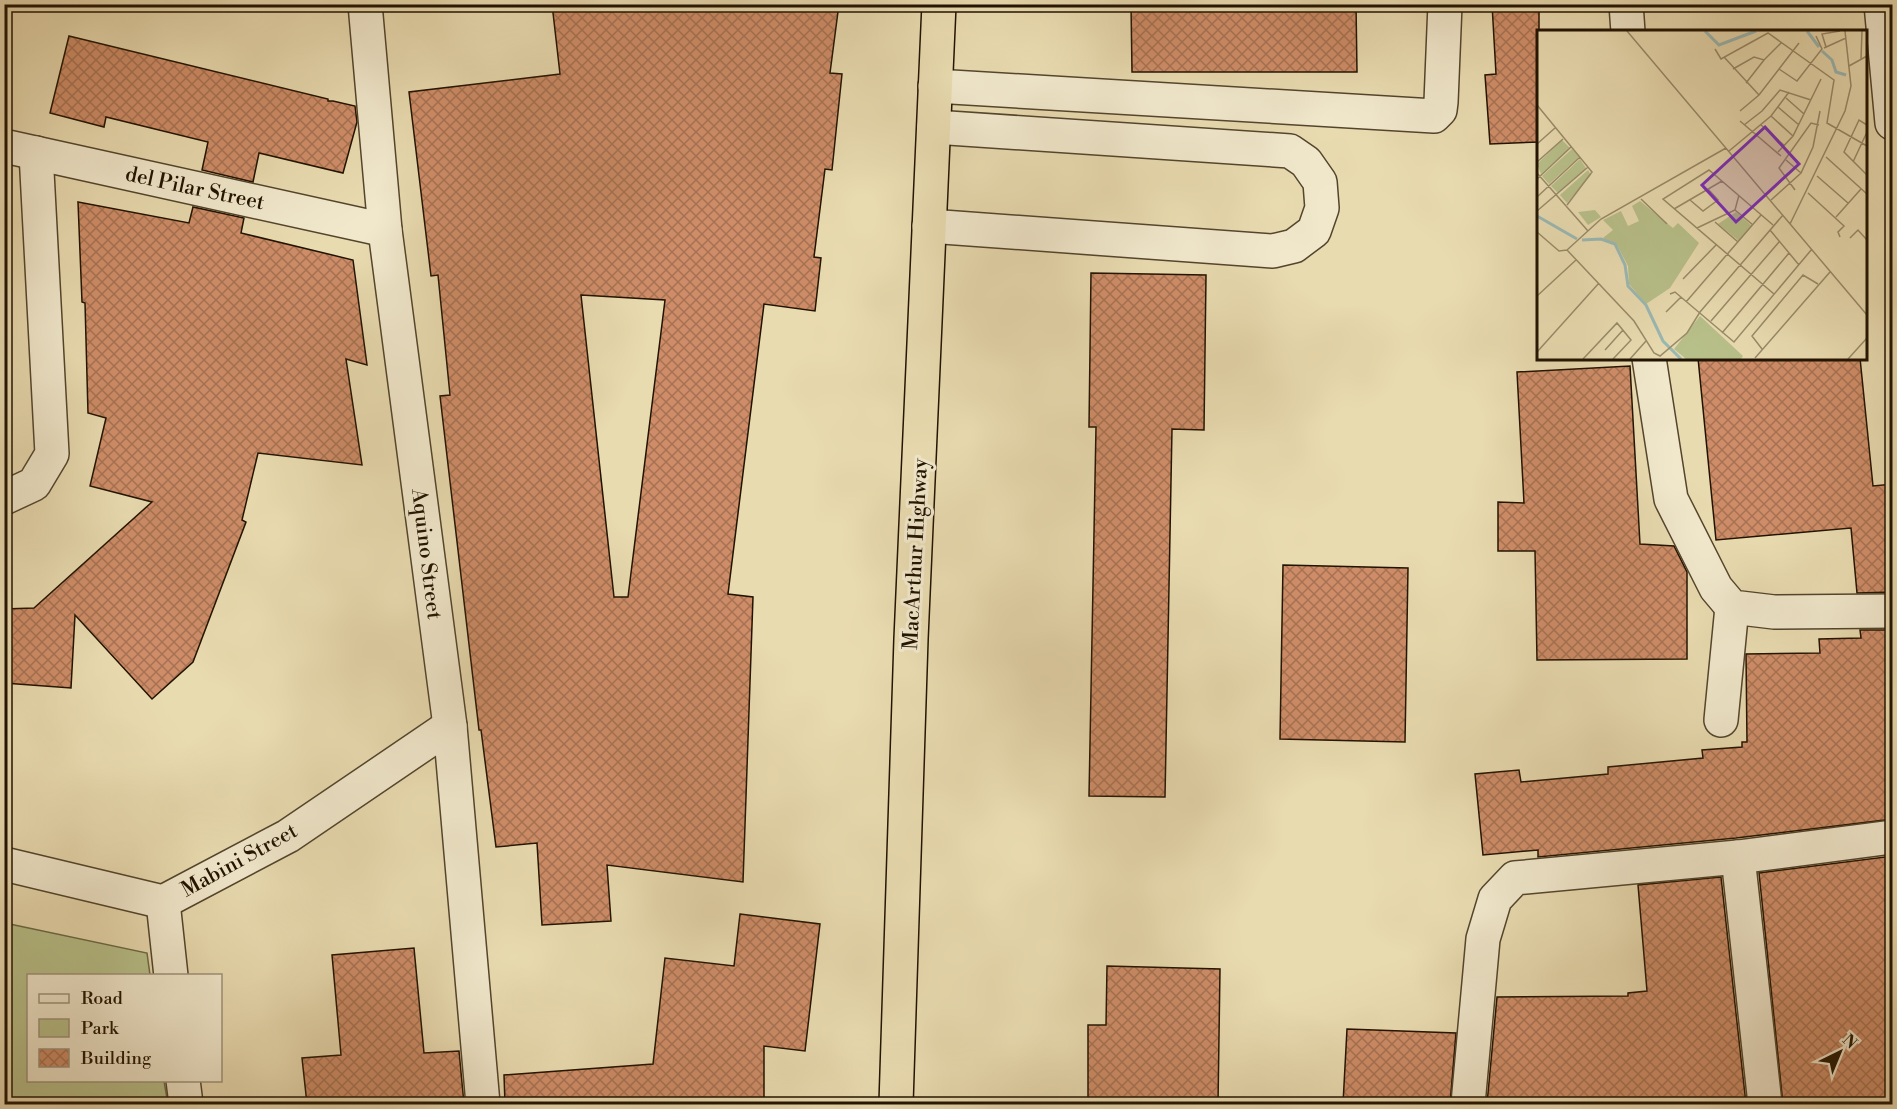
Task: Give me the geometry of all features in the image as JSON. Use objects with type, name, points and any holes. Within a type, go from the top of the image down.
[{"type":"highway","name":"MacArthur Highway","points":[[896,1104],[911,627],[939,4]]},
{"type":"street","name":"Aquino Street","points":[[365,4],[385,230],[450,726],[483,1104]]},
{"type":"street","points":[[936,86],[1434,116],[1440,110],[1441,102],[1445,4]]},
{"type":"street","points":[[1626,4],[1628,30]]},
{"type":"street","points":[[1881,4],[1893,123]]},
{"type":"street","points":[[929,226],[1273,251],[1294,246],[1314,231],[1322,208],[1320,182],[1306,162],[1290,151],[933,127]]},
{"type":"street","name":"del Pilar Street","points":[[20,149],[385,230]]},
{"type":"street","points":[[4,498],[34,484],[52,454],[20,149]]},
{"type":"street","points":[[1649,360],[1671,499],[1716,588],[1732,607],[1774,612],[1893,611]]},
{"type":"street","points":[[1721,720],[1732,607]]},
{"type":"street","name":"Mabini Street","points":[[4,864],[163,902],[288,836],[450,726]]},
{"type":"street","points":[[1468,1104],[1483,939],[1495,899],[1515,879],[1738,857],[1893,837]]},
{"type":"street","points":[[1738,857],[1765,1104]]},
{"type":"street","points":[[163,902],[171,974]]},
{"type":"street","points":[[183,1082],[186,1104]]},
{"type":"green space","points":[[5,923],[147,953],[150,974],[27,974],[27,1082],[164,1082],[168,1104],[5,1104]]},
{"type":"building","points":[[552,4],[839,4],[830,73],[842,74],[832,170],[825,169],[814,257],[821,258],[815,311],[764,304],[728,594],[753,597],[743,882],[607,865],[611,921],[542,925],[537,843],[496,847],[481,730],[479,730],[440,396],[450,395],[438,275],[431,276],[409,92],[560,74]],"holes":[[[581,295],[665,300],[628,597],[614,597]]]},
{"type":"building","points":[[1131,4],[1356,4],[1357,72],[1132,72]]},
{"type":"building","points":[[1492,4],[1539,4],[1537,142],[1490,144],[1485,75],[1496,74]]},
{"type":"building","points":[[69,36],[355,106],[357,122],[343,173],[259,153],[253,182],[202,170],[208,142],[106,117],[104,127],[50,113]]},
{"type":"building","points":[[78,202],[189,223],[193,207],[244,218],[241,233],[353,260],[367,365],[346,359],[362,465],[258,453],[242,520],[246,522],[193,662],[152,699],[75,615],[71,688],[4,683],[4,609],[34,608],[152,502],[90,486],[106,418],[88,413],[85,303],[82,302]]},
{"type":"building","points":[[1091,273],[1206,275],[1204,430],[1172,429],[1165,797],[1089,796],[1096,427],[1089,427]]},
{"type":"building","points":[[1698,360],[1860,360],[1873,486],[1893,484],[1893,592],[1857,593],[1851,528],[1716,540]]},
{"type":"building","points":[[1630,366],[1640,544],[1674,546],[1687,572],[1687,659],[1537,660],[1535,551],[1498,551],[1498,502],[1524,503],[1517,372]]},
{"type":"building","points":[[1283,565],[1408,568],[1405,742],[1280,739]]},
{"type":"building","points":[[1860,630],[1893,630],[1893,819],[1736,838],[1538,857],[1538,850],[1483,855],[1475,774],[1519,770],[1521,782],[1608,774],[1608,767],[1703,758],[1702,750],[1742,747],[1742,742],[1747,742],[1746,654],[1820,653],[1819,639],[1861,638]]},
{"type":"building","points":[[1893,856],[1893,1104],[1783,1104],[1759,873]]},
{"type":"building","points":[[1721,877],[1746,1104],[1487,1104],[1497,997],[1628,996],[1628,993],[1647,991],[1638,885]]},
{"type":"building","points":[[740,914],[820,924],[805,1051],[764,1046],[764,1104],[505,1104],[504,1075],[653,1064],[665,958],[734,966]]},
{"type":"building","points":[[414,948],[424,1053],[459,1051],[464,1104],[307,1104],[302,1058],[341,1055],[332,955]]},
{"type":"building","points":[[1107,966],[1220,969],[1218,1104],[1088,1104],[1088,1025],[1106,1025]]},
{"type":"building","points":[[1347,1029],[1456,1033],[1450,1104],[1343,1104]]}]
